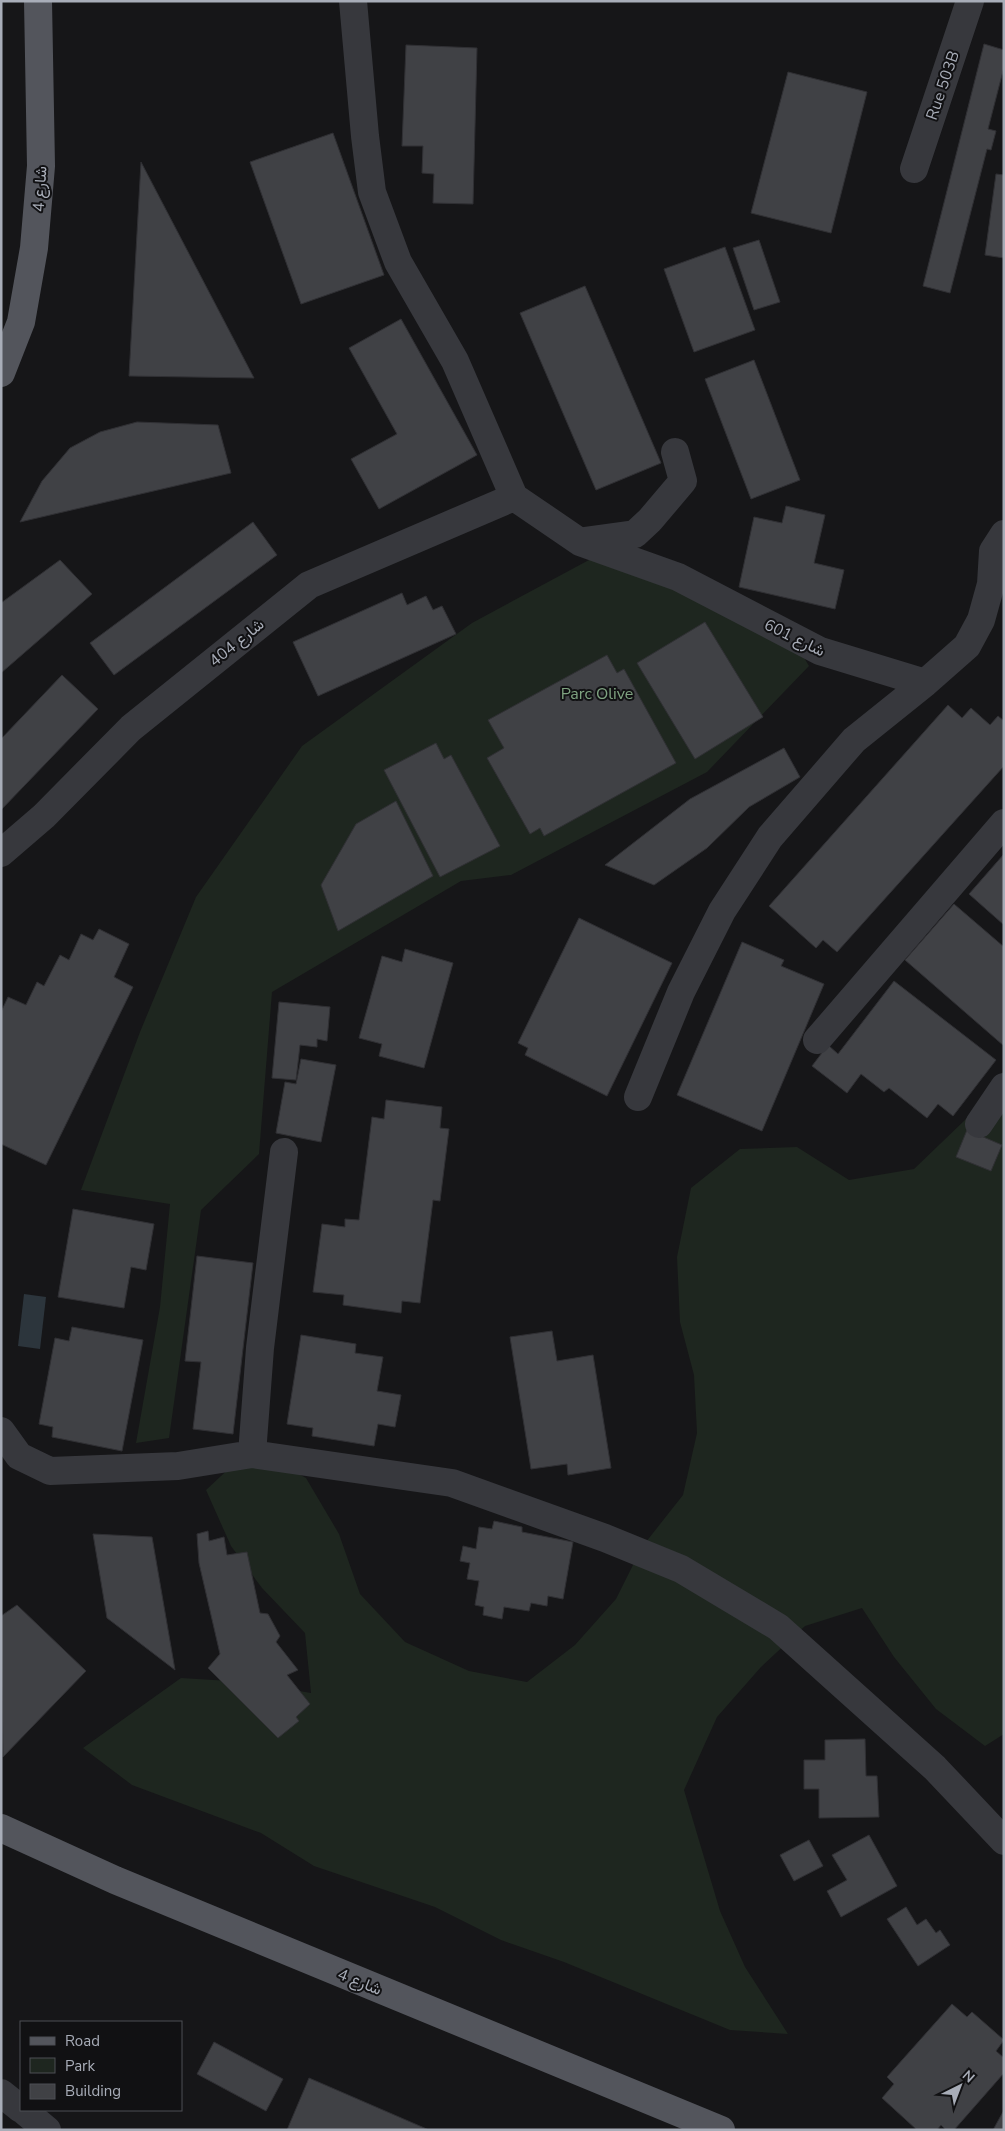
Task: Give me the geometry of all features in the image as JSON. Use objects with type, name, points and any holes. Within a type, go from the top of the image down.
[{"type":"main road","name":"شارع 4","points":[[1,373],[21,322],[34,248],[41,166],[38,1]]},
{"type":"main road","name":"شارع 4","points":[[1,1828],[124,1884],[721,2130]]},
{"type":"street","points":[[353,1],[372,192],[398,262],[455,361],[514,497]]},
{"type":"street","name":"Rue 503B","points":[[914,169],[970,1]]},
{"type":"street","points":[[580,542],[634,534],[650,520],[683,481],[675,452]]},
{"type":"street","name":"شارع 601","points":[[514,497],[580,542],[678,577],[820,651],[926,683]]},
{"type":"street","name":"شارع 404","points":[[1,853],[44,816],[131,728],[309,585],[514,497]]},
{"type":"street","points":[[638,1097],[680,992],[722,911],[770,837],[854,740],[926,683],[968,646],[981,620],[991,584],[993,551],[1004,534]]},
{"type":"street","points":[[817,1040],[1004,823]]},
{"type":"street","points":[[979,1124],[1004,1087]]},
{"type":"street","points":[[252,1454],[260,1348],[284,1152]]},
{"type":"street","points":[[1,1431],[19,1456],[50,1470],[178,1466],[252,1454],[452,1483],[605,1538],[681,1569],[778,1627],[935,1768],[1004,1841]]},
{"type":"street","points":[[1,2093],[20,2107]]},
{"type":"street","points":[[24,2111],[47,2130]]},
{"type":"green space","name":"Parc Olive","points":[[602,553],[787,629],[809,666],[707,772],[511,875],[461,881],[272,992],[259,1154],[201,1210],[169,1438],[136,1443],[160,1307],[170,1204],[81,1190],[140,1032],[196,897],[302,746],[472,623]]},
{"type":"green space","points":[[1004,1070],[1004,1734],[985,1746],[936,1709],[894,1657],[862,1608],[805,1626],[761,1667],[717,1717],[684,1790],[720,1911],[745,1967],[788,2034],[730,2030],[564,1962],[501,1940],[435,1907],[314,1866],[261,1833],[132,1785],[83,1748],[181,1678],[246,1682],[311,1693],[305,1633],[262,1588],[231,1546],[206,1490],[251,1448],[306,1478],[339,1534],[360,1594],[405,1642],[469,1671],[527,1682],[575,1645],[616,1599],[642,1547],[683,1495],[697,1433],[694,1375],[680,1322],[677,1257],[691,1188],[740,1149],[797,1147],[849,1180],[914,1169],[965,1120]]},
{"type":"shaded area","points":[[24,1294],[46,1297],[40,1349],[18,1346]]},
{"type":"building","points":[[984,44],[1004,50],[1004,67],[988,129],[996,131],[991,150],[987,149],[950,293],[923,286]]},
{"type":"building","points":[[406,45],[477,48],[473,204],[433,203],[434,174],[422,173],[423,146],[402,146]]},
{"type":"building","points":[[788,72],[867,92],[831,233],[751,213]]},
{"type":"building","points":[[333,133],[384,275],[301,304],[250,162]]},
{"type":"building","points":[[141,162],[254,378],[129,376]]},
{"type":"building","points":[[996,174],[1004,175],[1004,258],[985,255]]},
{"type":"building","points":[[759,240],[780,302],[754,310],[733,248]]},
{"type":"building","points":[[725,247],[755,330],[694,352],[664,269]]},
{"type":"building","points":[[585,286],[661,463],[596,490],[520,313]]},
{"type":"building","points":[[401,319],[477,455],[379,509],[351,459],[397,434],[349,348]]},
{"type":"building","points":[[754,360],[800,480],[751,499],[705,379]]},
{"type":"building","points":[[137,422],[218,425],[231,473],[20,522],[42,481],[70,448],[100,432]]},
{"type":"building","points":[[786,506],[825,515],[814,563],[844,570],[835,609],[739,587],[754,517],[782,523]]},
{"type":"building","points":[[253,522],[277,555],[114,675],[90,643]]},
{"type":"building","points":[[60,560],[92,594],[1,673],[1,603]]},
{"type":"building","points":[[402,593],[407,605],[426,596],[433,610],[442,606],[456,634],[318,696],[293,642]]},
{"type":"building","points":[[705,622],[763,717],[695,759],[637,663]]},
{"type":"building","points":[[607,655],[617,673],[624,669],[676,763],[544,836],[540,828],[530,834],[487,758],[504,748],[488,720]]},
{"type":"building","points":[[62,675],[98,709],[1,810],[1,739]]},
{"type":"building","points":[[948,705],[962,718],[971,708],[990,725],[998,716],[1004,721],[1004,766],[837,952],[823,940],[816,948],[769,906]]},
{"type":"building","points":[[436,743],[444,759],[451,755],[500,846],[440,877],[384,770]]},
{"type":"building","points":[[784,748],[800,777],[749,807],[707,848],[654,885],[605,865],[690,799]]},
{"type":"building","points":[[396,801],[433,876],[338,931],[321,885],[356,824]]},
{"type":"building","points":[[1004,854],[1004,925],[969,894]]},
{"type":"building","points":[[954,904],[1004,947],[1004,1046],[905,960]]},
{"type":"building","points":[[579,918],[672,963],[607,1096],[525,1055],[528,1048],[518,1043]]},
{"type":"building","points":[[99,929],[129,944],[114,977],[133,987],[46,1165],[1,1144],[1,1012],[8,997],[26,1005],[37,982],[44,986],[60,955],[69,960],[81,934],[93,940]]},
{"type":"building","points":[[742,942],[784,960],[781,966],[824,984],[762,1131],[677,1095]]},
{"type":"building","points":[[405,949],[453,963],[424,1068],[379,1056],[382,1044],[359,1038],[382,956],[402,962]]},
{"type":"building","points":[[894,981],[996,1060],[953,1116],[938,1104],[927,1118],[889,1088],[884,1092],[861,1074],[847,1093],[812,1066],[828,1045],[838,1054]]},
{"type":"building","points":[[279,1002],[330,1007],[327,1041],[317,1039],[317,1047],[300,1045],[296,1080],[272,1078]]},
{"type":"building","points":[[301,1059],[336,1065],[321,1142],[276,1133],[285,1082],[296,1084]]},
{"type":"building","points":[[386,1100],[442,1107],[440,1128],[449,1129],[440,1201],[433,1200],[420,1303],[402,1301],[401,1313],[343,1305],[344,1295],[313,1292],[322,1224],[345,1227],[345,1219],[359,1220],[372,1117],[384,1119]]},
{"type":"building","points":[[967,1130],[1002,1145],[991,1171],[956,1157]]},
{"type":"building","points":[[73,1209],[154,1224],[146,1270],[131,1267],[124,1308],[58,1297]]},
{"type":"building","points":[[197,1256],[253,1263],[233,1434],[193,1429],[201,1362],[185,1361]]},
{"type":"building","points":[[72,1327],[143,1340],[122,1451],[52,1437],[53,1427],[39,1424],[55,1338],[69,1341]]},
{"type":"building","points":[[552,1331],[557,1361],[593,1355],[611,1468],[568,1475],[567,1464],[531,1469],[510,1337]]},
{"type":"building","points":[[301,1335],[356,1344],[355,1353],[383,1357],[377,1391],[401,1395],[395,1427],[378,1424],[374,1446],[312,1436],[313,1428],[287,1424]]},
{"type":"building","points":[[494,1521],[522,1527],[522,1532],[573,1542],[563,1599],[548,1596],[547,1606],[531,1603],[529,1611],[504,1607],[502,1619],[483,1615],[484,1607],[475,1605],[479,1581],[467,1579],[470,1563],[460,1561],[463,1546],[476,1549],[479,1527],[492,1529]]},
{"type":"building","points":[[208,1531],[209,1541],[224,1537],[227,1555],[247,1552],[260,1613],[268,1614],[280,1636],[276,1642],[298,1670],[287,1675],[310,1704],[296,1717],[299,1721],[278,1738],[208,1668],[220,1654],[199,1563],[197,1534]]},
{"type":"building","points":[[93,1534],[152,1537],[175,1670],[107,1618]]},
{"type":"building","points":[[17,1605],[86,1671],[3,1757],[1,1616]]},
{"type":"building","points":[[865,1739],[866,1776],[877,1776],[879,1817],[819,1818],[819,1789],[804,1789],[804,1760],[825,1760],[825,1740]]},
{"type":"building","points":[[869,1835],[897,1886],[841,1917],[827,1891],[847,1880],[832,1855]]},
{"type":"building","points":[[809,1840],[823,1866],[794,1881],[780,1855]]},
{"type":"building","points":[[906,1907],[917,1925],[926,1919],[936,1933],[940,1930],[950,1945],[918,1966],[887,1919]]},
{"type":"building","points":[[952,2004],[967,2017],[972,2012],[1004,2040],[996,2051],[1004,2058],[1004,2073],[954,2130],[946,2130],[941,2125],[937,2130],[917,2130],[882,2098],[894,2084],[887,2077]]},
{"type":"building","points":[[214,2042],[283,2079],[266,2111],[197,2074]]},
{"type":"building","points":[[309,2078],[429,2130],[287,2130]]},
{"type":"building","points":[[1004,2110],[1004,2130],[993,2130]]}]
